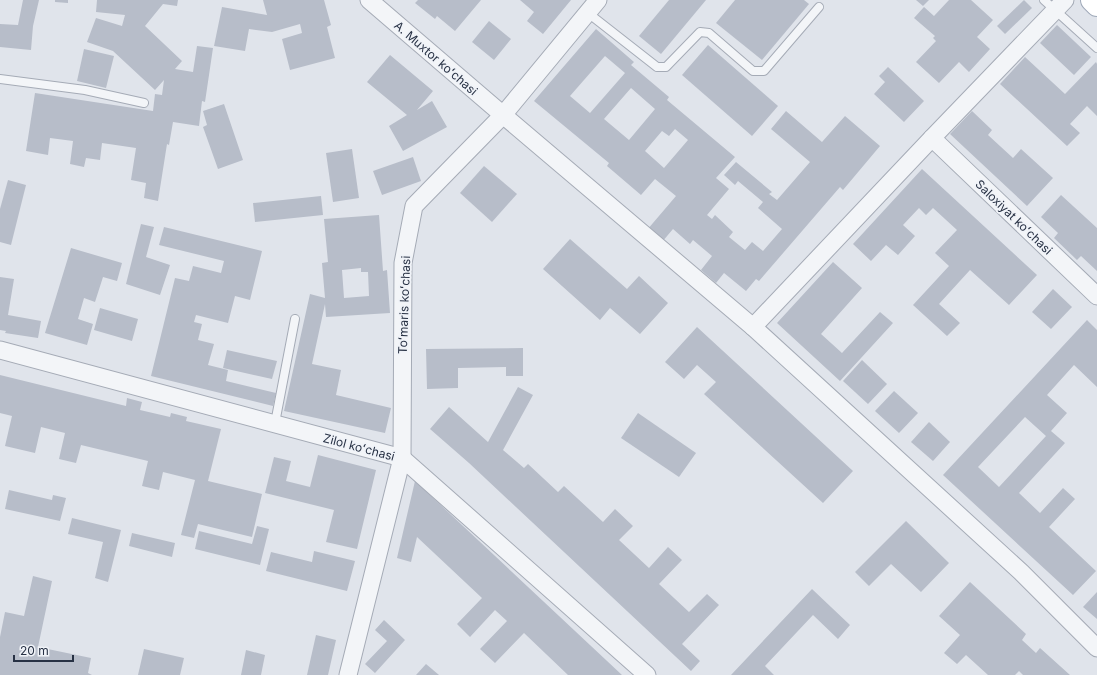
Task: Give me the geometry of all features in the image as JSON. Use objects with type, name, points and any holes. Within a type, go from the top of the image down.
[{"type":"main road","points":[[1092,0],[1097,5]]},
{"type":"street","name":"A. Muxtor koʻchasi","points":[[369,0],[502,115],[754,328],[1021,572],[1097,648]]},
{"type":"street","points":[[754,328],[932,138],[1055,3]]},
{"type":"street","name":"Toʻmaris koʻchasi","points":[[348,675],[402,458],[403,263],[414,206],[502,115],[593,6]]},
{"type":"street","name":"Saloxiyat koʻchasi","points":[[932,138],[1097,296]]},
{"type":"street","name":"Zilol koʻchasi","points":[[0,350],[402,458],[647,675]]},
{"type":"lane","points":[[1055,3],[1097,48]]},
{"type":"lane","points":[[593,6],[657,67],[666,67],[700,32],[709,32],[753,71],[764,71],[819,7]]},
{"type":"lane","points":[[0,79],[85,90],[144,103]]},
{"type":"lane","points":[[275,423],[295,319]]},
{"type":"building","points":[[23,0],[39,0],[33,26],[31,50],[0,47],[0,24],[18,25]]},
{"type":"building","points":[[55,0],[68,0],[68,3],[55,2]]},
{"type":"building","points":[[97,0],[178,0],[177,6],[163,4],[145,26],[182,61],[175,69],[193,72],[197,46],[213,48],[205,102],[202,101],[199,126],[173,122],[169,145],[167,144],[158,201],[144,198],[146,183],[131,180],[136,148],[102,143],[100,160],[86,158],[84,167],[70,164],[73,141],[50,138],[48,155],[26,151],[35,93],[153,111],[155,94],[162,95],[164,80],[155,90],[113,51],[87,42],[96,18],[122,26],[125,15],[96,12]]},
{"type":"building","points":[[263,0],[324,0],[331,25],[327,27],[335,58],[290,70],[282,39],[302,33],[300,24],[272,32],[249,29],[245,51],[214,46],[222,7],[267,15]]},
{"type":"building","points":[[418,0],[481,0],[455,31],[437,16],[435,19],[415,3]]},
{"type":"building","points":[[520,0],[571,0],[543,34],[527,21],[534,12]]},
{"type":"building","points":[[669,0],[706,0],[661,54],[639,36]]},
{"type":"building","points":[[735,0],[804,0],[809,4],[762,60],[716,23]]},
{"type":"building","points":[[916,0],[929,0],[923,6]]},
{"type":"building","points":[[949,0],[971,0],[993,20],[977,37],[990,49],[969,72],[959,62],[939,83],[916,62],[936,41],[933,38],[935,36],[914,18],[924,7],[934,16]]},
{"type":"building","points":[[1024,0],[1032,8],[1005,34],[997,26]]},
{"type":"building","points":[[489,21],[511,39],[494,60],[472,42]]},
{"type":"building","points":[[1057,25],[1091,57],[1074,75],[1040,43]]},
{"type":"building","points":[[596,29],[634,62],[631,65],[669,97],[667,100],[735,157],[716,178],[729,189],[707,215],[712,219],[715,215],[733,232],[729,237],[745,250],[752,242],[763,251],[782,229],[758,208],[763,202],[738,181],[735,185],[724,175],[736,162],[772,192],[769,194],[777,200],[810,162],[771,129],[786,111],[822,142],[845,116],[880,146],[843,190],[840,187],[759,281],[756,279],[746,291],[724,273],[716,283],[701,270],[712,256],[693,240],[690,244],[673,229],[662,242],[647,230],[676,196],[655,179],[641,195],[607,166],[609,163],[534,101]],"holes":[[[605,56],[625,73],[590,113],[570,96]],[[631,88],[655,109],[629,140],[604,119]],[[675,129],[688,140],[664,168],[645,151],[662,131],[669,136]]]},
{"type":"building","points":[[708,45],[778,106],[752,136],[682,75]]},
{"type":"building","points":[[84,49],[114,56],[106,88],[77,81]]},
{"type":"building","points":[[390,55],[433,91],[417,110],[432,101],[447,127],[403,151],[389,126],[407,115],[367,82]]},
{"type":"building","points":[[1025,57],[1065,94],[1096,62],[1097,64],[1097,116],[1087,106],[1070,124],[1080,133],[1067,146],[1000,84]]},
{"type":"building","points":[[888,67],[924,101],[904,122],[874,94],[885,82],[879,76]]},
{"type":"building","points":[[224,104],[243,160],[218,169],[203,127],[207,125],[203,111]]},
{"type":"building","points":[[972,111],[992,130],[988,135],[1013,158],[1021,149],[1053,178],[1027,206],[950,134]]},
{"type":"building","points":[[352,149],[359,198],[333,202],[326,153]]},
{"type":"building","points":[[413,157],[421,181],[382,195],[373,171]]},
{"type":"building","points":[[484,166],[517,194],[492,222],[460,193]]},
{"type":"building","points":[[922,169],[1037,275],[1009,305],[970,270],[939,304],[960,323],[947,336],[913,305],[949,266],[935,253],[957,230],[933,208],[926,215],[919,208],[903,225],[915,236],[898,255],[886,245],[871,261],[853,244]]},
{"type":"building","points":[[8,180],[26,185],[11,245],[0,242],[0,209]]},
{"type":"building","points":[[1061,195],[1097,228],[1097,271],[1081,256],[1077,260],[1054,238],[1058,233],[1041,217]]},
{"type":"building","points":[[321,196],[323,215],[255,222],[253,203]]},
{"type":"building","points":[[379,215],[383,271],[387,270],[390,313],[326,317],[325,304],[312,364],[341,370],[336,395],[391,408],[385,433],[284,411],[310,294],[325,298],[322,263],[328,262],[324,219]],"holes":[[[361,268],[361,272],[368,272],[369,296],[344,298],[342,270]]]},
{"type":"building","points":[[141,224],[154,227],[146,257],[170,265],[160,295],[126,284]]},
{"type":"building","points":[[164,227],[262,251],[250,300],[235,296],[228,323],[196,315],[194,322],[202,324],[198,340],[214,344],[208,365],[228,370],[226,381],[276,393],[273,406],[151,376],[175,278],[189,281],[193,266],[221,273],[224,261],[159,245]]},
{"type":"building","points":[[570,239],[627,289],[639,276],[668,303],[640,334],[610,308],[600,320],[543,269]]},
{"type":"building","points":[[71,248],[122,263],[117,281],[103,277],[95,302],[84,298],[78,319],[93,324],[87,345],[45,333]]},
{"type":"building","points":[[833,262],[862,288],[821,334],[842,353],[880,312],[893,323],[840,381],[777,323]]},
{"type":"building","points":[[0,277],[14,279],[8,315],[41,321],[38,338],[5,333],[6,331],[0,330]]},
{"type":"building","points":[[1053,289],[1072,307],[1051,329],[1032,312]]},
{"type":"building","points":[[100,308],[138,319],[132,341],[94,330]]},
{"type":"building","points":[[1087,320],[1097,330],[1097,387],[1074,365],[1047,395],[1067,413],[1051,431],[1065,443],[1019,493],[1040,513],[1063,488],[1075,499],[1049,527],[1096,571],[1073,595],[943,475]],"holes":[[[1025,417],[1046,436],[999,487],[978,467]]]},
{"type":"building","points":[[697,327],[853,471],[823,503],[704,394],[716,382],[697,365],[684,379],[665,362]]},
{"type":"building","points":[[523,348],[523,376],[506,376],[506,367],[458,368],[458,388],[427,389],[426,349]]},
{"type":"building","points":[[227,350],[277,361],[272,379],[223,368]]},
{"type":"building","points":[[862,360],[887,384],[868,404],[843,381]]},
{"type":"building","points":[[0,375],[126,406],[127,398],[142,402],[140,410],[170,417],[171,413],[187,417],[186,421],[221,429],[208,481],[262,494],[252,537],[198,524],[194,538],[181,535],[195,480],[163,472],[159,490],[142,486],[148,461],[81,445],[76,463],[59,459],[65,433],[41,427],[35,453],[5,446],[12,416],[0,413]]},
{"type":"building","points":[[518,387],[533,395],[503,450],[524,468],[528,464],[558,492],[564,486],[603,522],[615,509],[633,526],[619,540],[649,568],[668,547],[682,560],[659,584],[689,612],[707,594],[719,605],[682,644],[700,661],[691,671],[469,463],[430,429],[449,407],[488,442]]},
{"type":"building","points":[[894,391],[918,413],[899,433],[875,411]]},
{"type":"building","points":[[638,413],[696,453],[679,477],[621,438]]},
{"type":"building","points":[[929,422],[950,442],[933,461],[911,442]]},
{"type":"building","points":[[318,455],[376,470],[357,549],[326,542],[334,510],[265,493],[274,457],[291,461],[286,481],[310,487]]},
{"type":"building","points":[[415,481],[622,675],[568,675],[524,633],[495,663],[480,649],[507,621],[495,610],[470,637],[457,624],[482,598],[417,537],[411,562],[397,558]]},
{"type":"building","points":[[9,490],[52,500],[53,495],[66,498],[60,521],[5,509]]},
{"type":"building","points":[[72,518],[121,530],[108,582],[95,578],[103,542],[68,534]]},
{"type":"building","points":[[906,521],[949,563],[921,592],[891,564],[869,586],[855,572]]},
{"type":"building","points":[[257,526],[269,529],[260,565],[195,549],[199,531],[252,544]]},
{"type":"building","points":[[132,533],[175,543],[172,557],[129,546]]},
{"type":"building","points":[[314,551],[355,561],[347,591],[266,571],[271,552],[312,562]]},
{"type":"building","points":[[33,576],[52,581],[38,647],[91,658],[88,673],[92,675],[0,675],[0,637],[5,612],[24,616]]},
{"type":"building","points":[[970,582],[1026,634],[1022,640],[1036,653],[1040,648],[1070,675],[1023,675],[1019,671],[1015,675],[988,675],[966,655],[957,664],[944,653],[960,635],[939,616]]},
{"type":"building","points":[[812,589],[850,625],[838,639],[813,615],[765,666],[774,675],[731,675]]},
{"type":"building","points":[[1097,592],[1097,619],[1083,607]]},
{"type":"building","points":[[384,620],[405,640],[375,673],[365,664],[387,641],[375,630]]},
{"type":"building","points":[[316,635],[336,640],[328,675],[307,675]]},
{"type":"building","points":[[144,649],[184,658],[180,675],[138,675]]},
{"type":"building","points":[[246,650],[265,655],[261,675],[241,675]]},
{"type":"building","points":[[426,664],[439,675],[416,675]]}]
